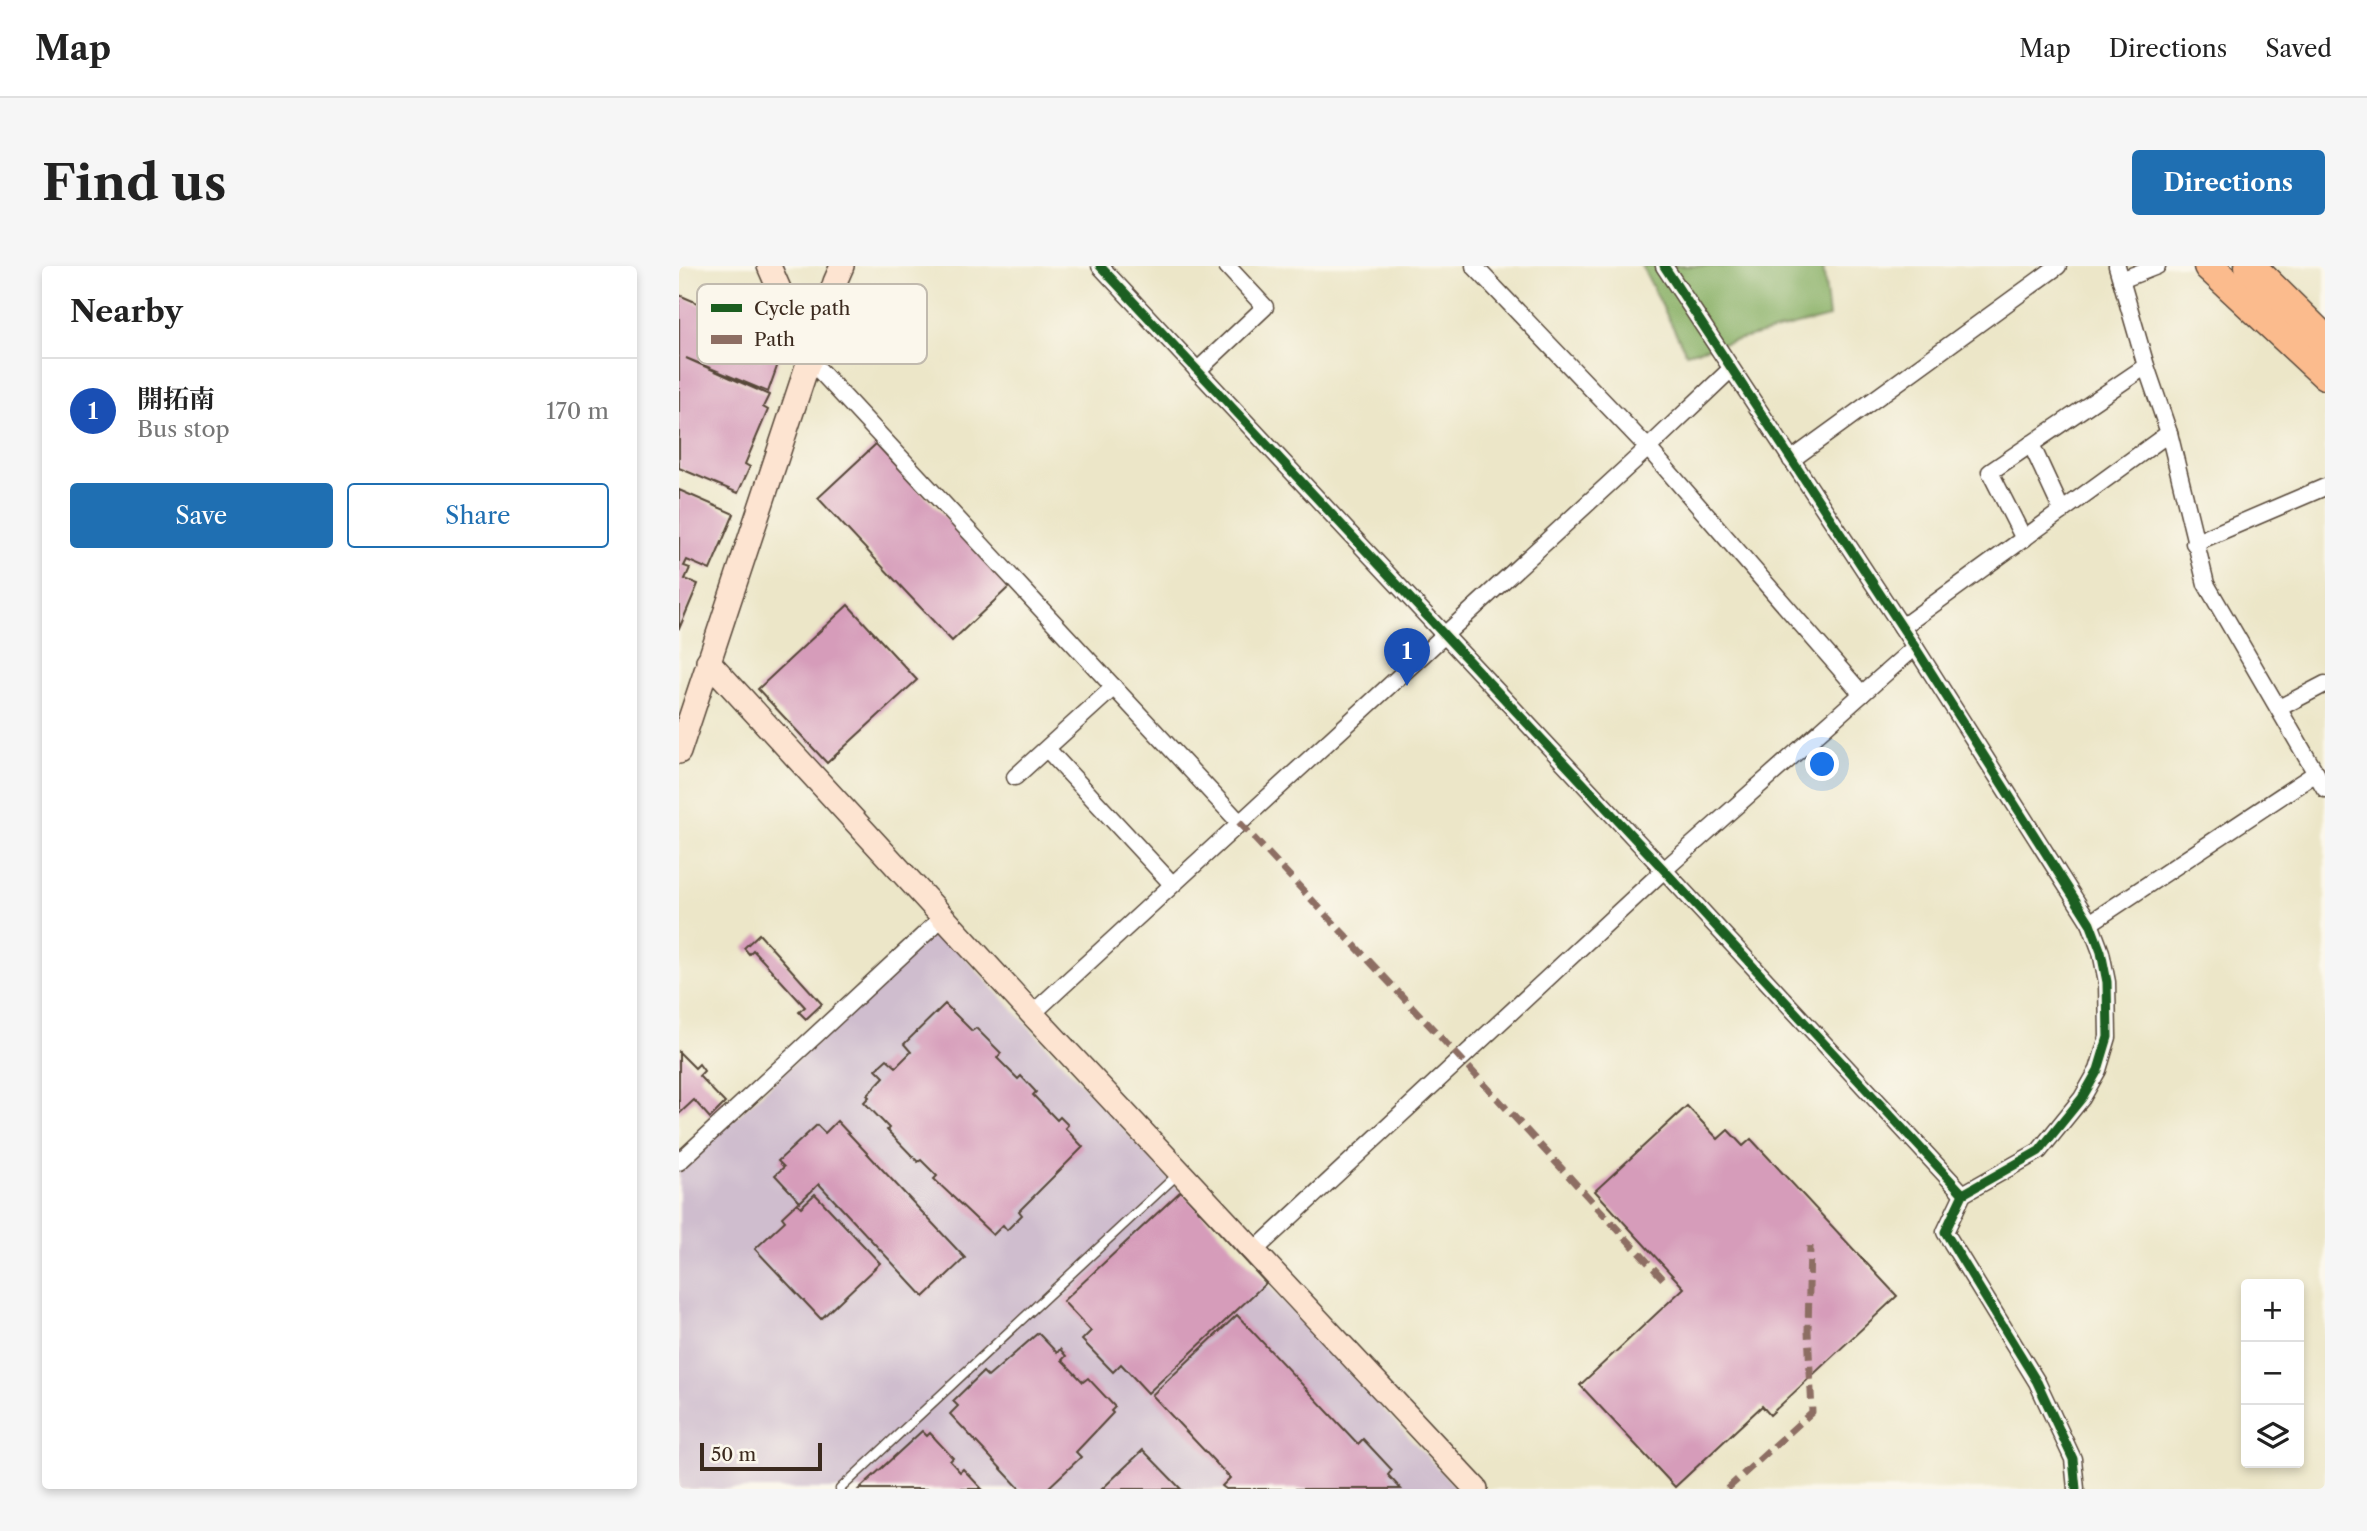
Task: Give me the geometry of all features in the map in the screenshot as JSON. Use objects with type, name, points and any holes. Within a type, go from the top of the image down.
[{"type":"highway","points":[[2209,266],[2325,374]]},
{"type":"highway","points":[[2251,266],[2325,340]]},
{"type":"street","points":[[768,266],[776,284]]},
{"type":"street","points":[[834,284],[842,266]]},
{"type":"street","points":[[1197,371],[1265,307],[1227,266]]},
{"type":"street","points":[[1474,266],[1649,448],[1862,694]]},
{"type":"street","points":[[1664,266],[1915,647],[2090,923],[2101,952],[2107,982],[2108,1037],[2098,1070],[2082,1098],[2039,1151],[1963,1194],[1945,1232],[2037,1382],[2073,1459],[2076,1489]]},
{"type":"street","points":[[1791,460],[2058,266]]},
{"type":"street","points":[[2157,266],[2119,273],[2169,433],[2206,584],[2325,789]]},
{"type":"street","points":[[1103,267],[1963,1194]]},
{"type":"street","points":[[679,752],[809,364]]},
{"type":"street","points":[[814,364],[1239,822]]},
{"type":"street","points":[[2024,539],[1990,472],[2146,366]]},
{"type":"street","points":[[1032,1014],[1649,448],[1731,369]]},
{"type":"street","points":[[1902,627],[2169,433]]},
{"type":"street","points":[[2031,444],[2062,511]]},
{"type":"street","points":[[2194,543],[2325,487]]},
{"type":"street","points":[[1254,1251],[1664,870],[1915,647]]},
{"type":"street","points":[[708,661],[1032,1014],[1476,1489]]},
{"type":"street","points":[[2279,708],[2325,684]]},
{"type":"street","points":[[1015,777],[1114,687]]},
{"type":"street","points":[[1047,749],[1172,884]]},
{"type":"street","points":[[2090,923],[2316,773]]},
{"type":"street","points":[[679,1162],[943,917]]},
{"type":"lane","points":[[840,1489],[1181,1171]]},
{"type":"shaded area","points":[[938,929],[1457,1489],[679,1489],[679,1171]]},
{"type":"green space","points":[[1642,266],[1823,266],[1829,317],[1686,353]]},
{"type":"building","points":[[679,295],[697,303],[697,363],[686,358],[769,395],[763,407],[768,410],[745,464],[750,467],[738,493],[679,468]]},
{"type":"building","points":[[700,364],[778,364],[768,392]]},
{"type":"building","points":[[876,444],[1010,586],[952,641],[818,498]]},
{"type":"building","points":[[679,490],[734,514],[710,570],[687,560],[684,566],[690,568],[685,579],[698,584],[679,629]]},
{"type":"building","points":[[848,605],[917,680],[827,763],[758,689]]},
{"type":"building","points":[[759,934],[822,1004],[806,1019],[799,1012],[805,1007],[753,950],[749,954],[744,948]]},
{"type":"building","points":[[945,1004],[972,1031],[976,1028],[1001,1053],[997,1058],[1018,1079],[1021,1076],[1036,1092],[1033,1095],[1057,1120],[1060,1117],[1068,1125],[1065,1128],[1083,1147],[1019,1211],[1022,1215],[1007,1230],[1003,1225],[993,1235],[934,1179],[937,1176],[921,1160],[918,1162],[864,1102],[884,1077],[876,1069],[887,1059],[896,1067],[911,1052],[904,1044]]},
{"type":"building","points":[[679,1052],[695,1068],[699,1064],[704,1071],[699,1076],[725,1103],[710,1118],[694,1100],[679,1114]]},
{"type":"building","points":[[1687,1106],[1718,1139],[1728,1130],[1743,1146],[1751,1139],[1897,1296],[1770,1415],[1762,1406],[1675,1487],[1580,1385],[1684,1288],[1595,1191]]},
{"type":"building","points":[[837,1121],[965,1258],[924,1297],[819,1184],[800,1202],[775,1175],[784,1167],[778,1161],[817,1125],[825,1133]]},
{"type":"building","points":[[1181,1191],[1266,1283],[1148,1393],[1121,1364],[1113,1372],[1082,1340],[1091,1331],[1063,1301]]},
{"type":"building","points":[[815,1194],[880,1263],[821,1319],[755,1249],[785,1221],[782,1217],[797,1203],[801,1207]]},
{"type":"building","points":[[1237,1315],[1358,1444],[1363,1439],[1392,1470],[1388,1475],[1401,1489],[1226,1489],[1222,1486],[1230,1478],[1152,1395]]},
{"type":"building","points":[[1038,1333],[1057,1353],[1060,1349],[1066,1356],[1062,1360],[1083,1382],[1088,1378],[1115,1407],[1111,1411],[1113,1413],[1076,1452],[1081,1457],[1047,1489],[1020,1489],[950,1414],[958,1406],[953,1401],[983,1372],[988,1377]]},
{"type":"building","points":[[922,1431],[927,1436],[930,1433],[953,1458],[950,1461],[960,1472],[963,1469],[982,1489],[859,1489]]},
{"type":"building","points":[[1143,1450],[1181,1489],[1102,1489]]},
{"type":"marked path","points":[[1239,822],[1667,1283]]},
{"type":"marked path","points":[[1727,1489],[1812,1412],[1808,1331],[1810,1246]]},
{"type":"cycle path","points":[[1100,266],[1963,1194]]},
{"type":"cycle path","points":[[1664,266],[1915,647],[2090,923],[2101,952],[2107,982],[2108,1037],[2098,1070],[2082,1098],[2039,1151],[1963,1194],[1945,1232],[2037,1382],[2073,1459],[2076,1489]]},
{"type":"place","name":"開拓南","points":[[1407,686]]}]
